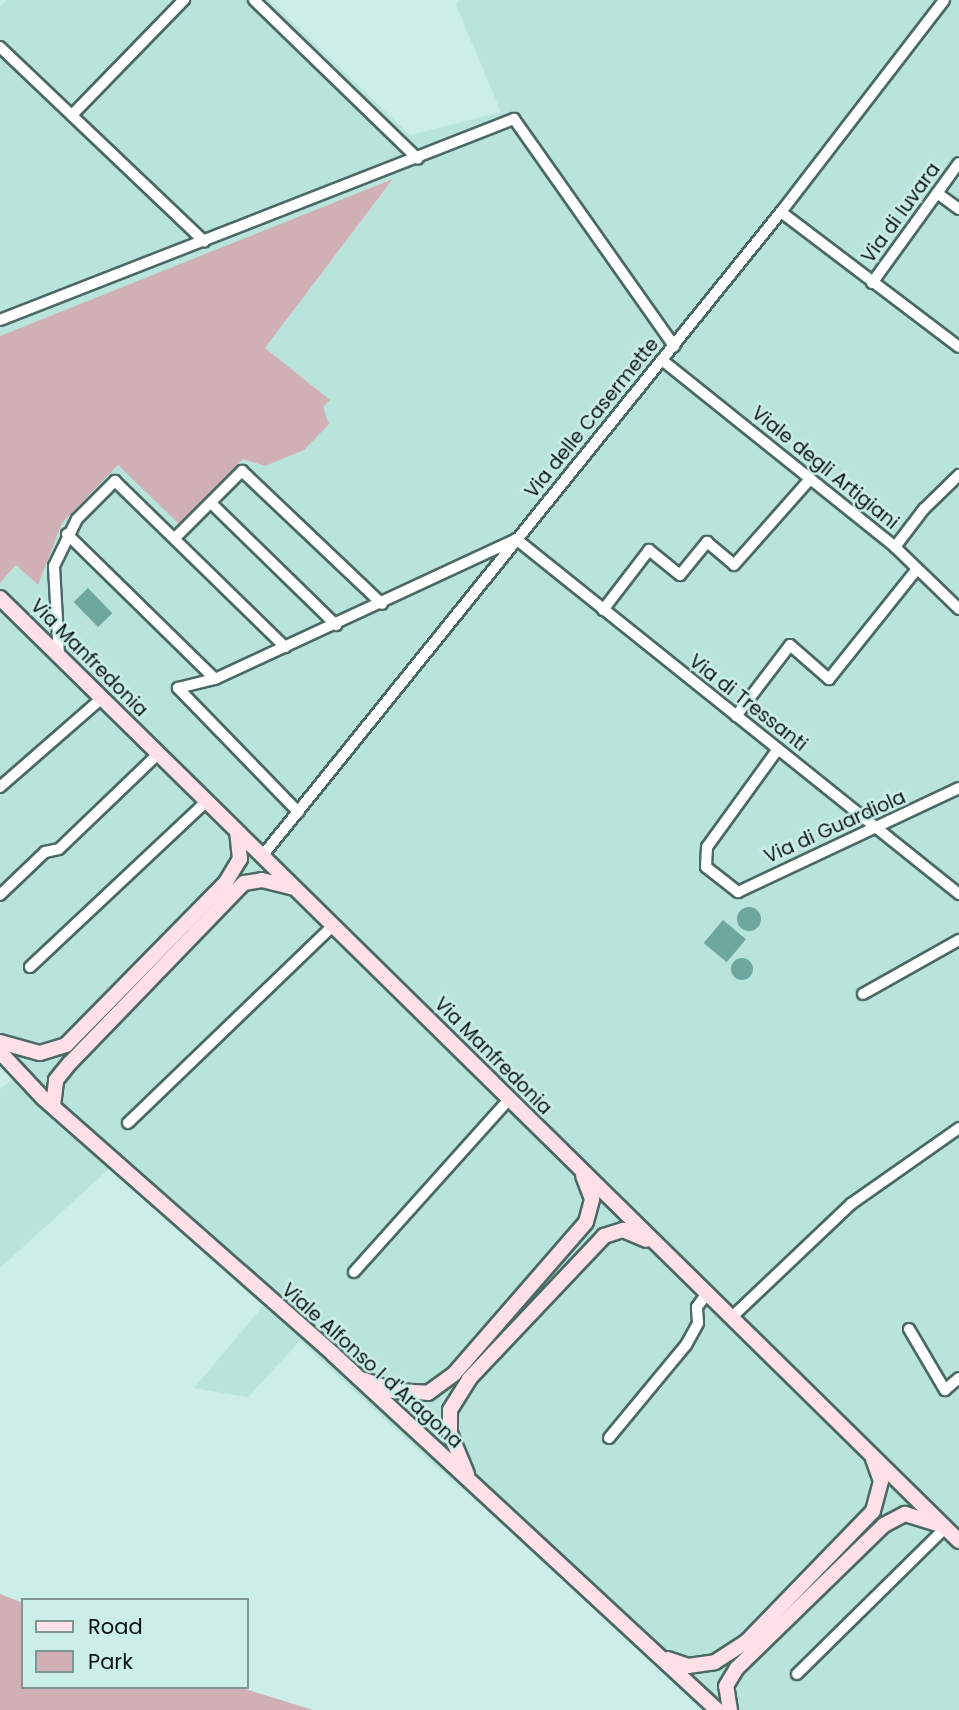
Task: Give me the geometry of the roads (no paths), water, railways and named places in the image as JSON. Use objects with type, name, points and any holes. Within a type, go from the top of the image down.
[{"type":"main road","name":"Via Manfredonia","points":[[0,598],[959,1541]]},
{"type":"main road","points":[[0,1042],[40,1053],[66,1045],[226,882],[240,859],[236,830]]},
{"type":"main road","points":[[52,1106],[56,1080],[70,1063],[244,883],[262,880],[296,889]]},
{"type":"main road","name":"Viale Alfonso I d'Aragona","points":[[0,1052],[52,1106],[358,1377],[718,1710]]},
{"type":"main road","points":[[358,1377],[394,1391],[428,1393],[454,1374],[586,1222],[592,1199],[580,1168]]},
{"type":"main road","points":[[471,1482],[450,1433],[450,1410],[469,1379],[604,1236],[623,1230],[663,1250]]},
{"type":"main road","points":[[660,1656],[688,1666],[715,1662],[747,1640],[873,1511],[881,1481],[871,1453]]},
{"type":"main road","points":[[730,1710],[726,1686],[737,1668],[884,1525],[905,1514],[945,1528]]},
{"type":"street","points":[[72,116],[184,0]]},
{"type":"street","points":[[254,0],[418,159]]},
{"type":"street","name":"Via delle Casermette","points":[[263,855],[781,212],[944,0]]},
{"type":"street","points":[[0,47],[204,242]]},
{"type":"street","points":[[0,320],[418,159],[514,119],[674,346]]},
{"type":"street","name":"Via di Iuvara","points":[[872,283],[959,163]]},
{"type":"street","points":[[937,193],[959,209]]},
{"type":"street","name":"Via di Iuvara","points":[[781,212],[959,347]]},
{"type":"street","name":"Viale degli Artigiani","points":[[662,360],[895,547],[959,609]]},
{"type":"street","points":[[176,538],[242,471],[382,604]]},
{"type":"street","points":[[895,547],[924,509],[959,475]]},
{"type":"street","points":[[603,610],[649,550],[680,576],[707,542],[734,565],[810,479]]},
{"type":"street","points":[[59,656],[54,566],[66,534],[115,481],[285,647]]},
{"type":"street","points":[[211,503],[336,625]]},
{"type":"street","points":[[66,534],[215,679]]},
{"type":"street","points":[[298,812],[178,688],[215,679],[382,604],[516,539]]},
{"type":"street","name":"Via di Tressanti","points":[[516,539],[881,828],[959,894]]},
{"type":"street","points":[[737,716],[790,645],[830,679],[917,569]]},
{"type":"street","points":[[0,787],[102,698]]},
{"type":"street","name":"Via di Guardiola","points":[[778,749],[707,847],[706,867],[738,892],[850,836],[881,828],[959,788]]},
{"type":"street","points":[[0,895],[45,852],[59,849],[158,754]]},
{"type":"street","points":[[30,967],[206,802]]},
{"type":"street","points":[[128,1123],[334,925]]},
{"type":"street","points":[[863,994],[959,940]]},
{"type":"street","points":[[354,1272],[509,1099]]},
{"type":"street","points":[[732,1317],[846,1209],[957,1133]]},
{"type":"street","points":[[609,1438],[686,1345],[698,1323],[697,1307],[708,1293]]},
{"type":"street","points":[[909,1329],[945,1390],[959,1378]]},
{"type":"street","points":[[797,1674],[945,1528]]}]
